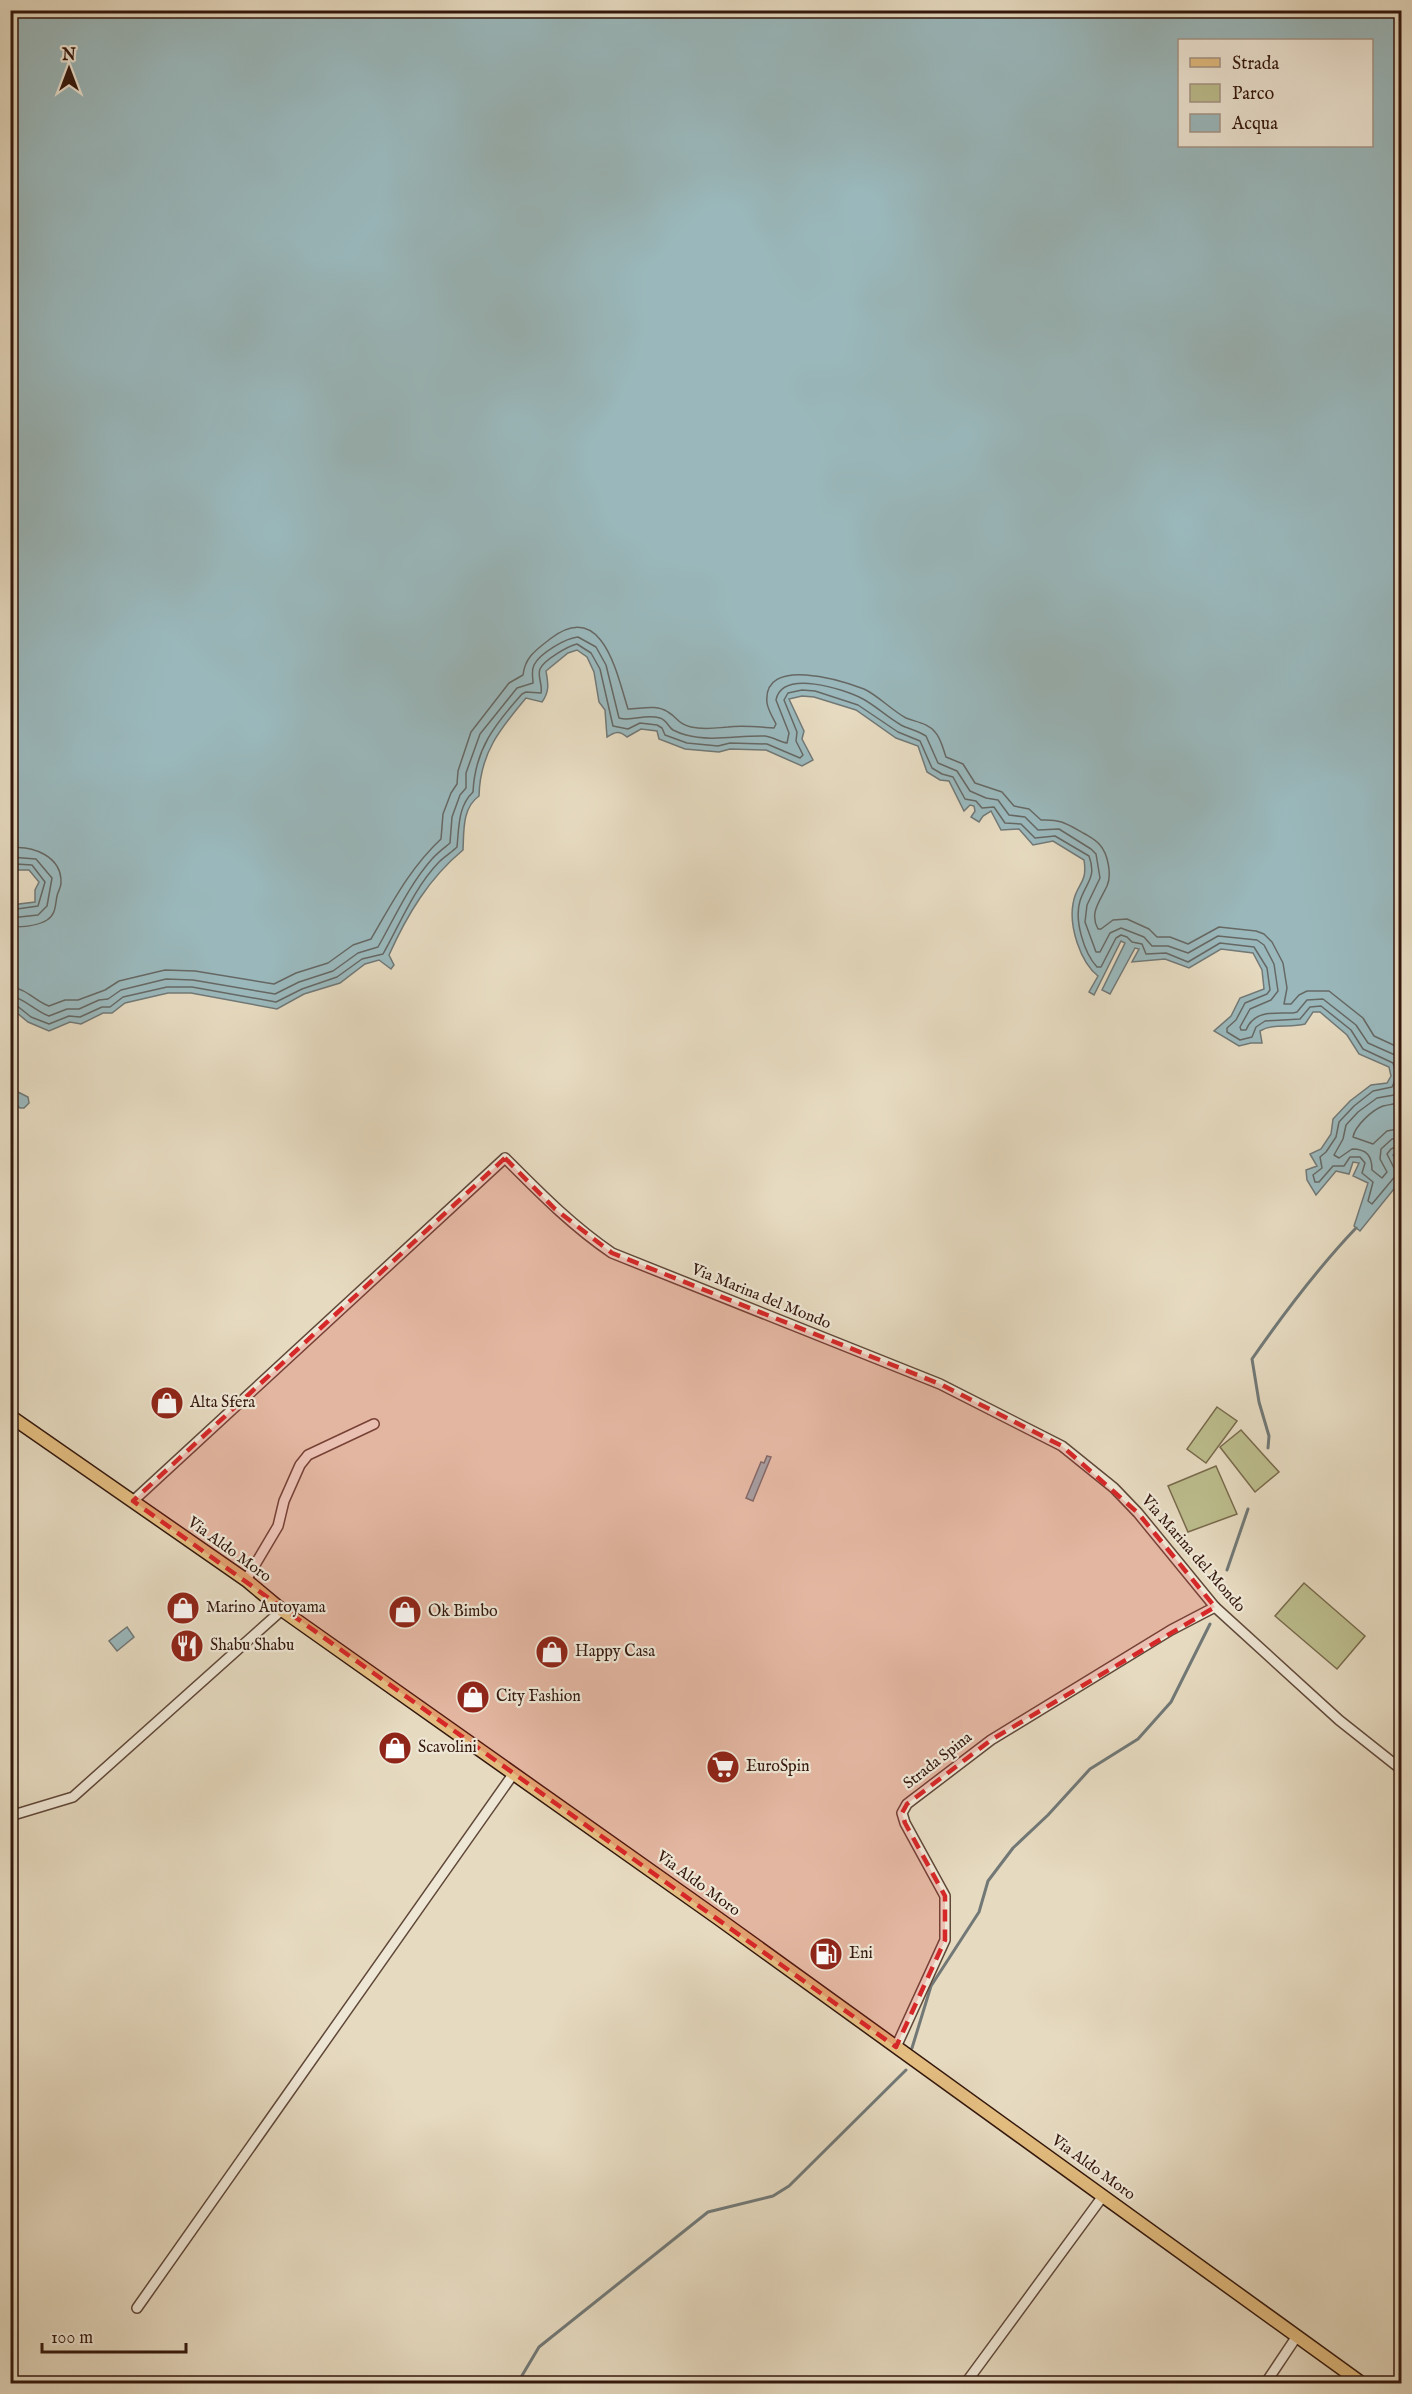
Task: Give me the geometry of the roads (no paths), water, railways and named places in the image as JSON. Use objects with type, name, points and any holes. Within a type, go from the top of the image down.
[{"type":"main road","name":"Via Aldo Moro","points":[[10,1416],[246,1580],[282,1610],[514,1773],[1363,2384]]},
{"type":"street","name":"Via Marina del Mondo","points":[[133,1502],[505,1158],[555,1209],[583,1233],[612,1253],[940,1384],[1062,1446],[1114,1488],[1138,1513],[1215,1607],[1340,1720],[1401,1770]]},
{"type":"street","points":[[246,1580],[278,1526],[285,1501],[300,1465],[308,1455],[374,1424]]},
{"type":"street","name":"Strada Spina","points":[[896,2047],[945,1940],[945,1896],[906,1823],[902,1813],[908,1804],[991,1740],[1171,1630],[1215,1607]]},
{"type":"street","points":[[10,1816],[73,1797],[282,1610]]},
{"type":"street","points":[[137,2308],[514,1773]]},
{"type":"street","points":[[964,2384],[1103,2196]]},
{"type":"street","points":[[1264,2384],[1298,2336]]},
{"type":"water","points":[[11,10],[1401,11],[1402,1149],[1393,1155],[1401,1170],[1402,1179],[1360,1231],[1354,1226],[1368,1183],[1353,1176],[1359,1163],[1353,1162],[1349,1174],[1336,1171],[1316,1195],[1307,1180],[1306,1170],[1317,1166],[1310,1154],[1321,1149],[1331,1134],[1333,1119],[1350,1101],[1371,1085],[1387,1083],[1391,1076],[1389,1067],[1359,1054],[1347,1035],[1320,1012],[1313,1012],[1305,1024],[1270,1027],[1260,1031],[1262,1043],[1239,1046],[1214,1031],[1231,1016],[1240,998],[1264,989],[1262,970],[1253,953],[1221,949],[1189,968],[1165,959],[1132,962],[1139,949],[1135,948],[1110,994],[1102,990],[1125,943],[1121,941],[1094,995],[1089,992],[1098,976],[1081,953],[1074,933],[1072,913],[1074,897],[1083,879],[1084,860],[1053,841],[1033,845],[1019,829],[1001,830],[991,811],[979,822],[971,817],[975,811],[974,806],[970,805],[964,811],[949,781],[940,780],[927,772],[918,746],[896,738],[856,710],[814,697],[802,696],[789,699],[804,731],[802,739],[813,760],[802,766],[766,750],[730,749],[719,752],[685,749],[659,739],[657,731],[641,729],[627,737],[617,732],[607,737],[605,710],[599,702],[594,672],[587,657],[577,650],[568,653],[546,671],[547,691],[542,702],[526,698],[493,742],[483,767],[479,796],[473,801],[467,813],[463,850],[429,885],[411,912],[389,955],[394,965],[391,969],[379,960],[365,964],[340,983],[304,994],[277,1009],[191,993],[168,993],[125,1003],[112,1013],[103,1013],[81,1024],[70,1022],[49,1031],[28,1022],[11,1008],[11,905],[35,902],[35,890],[39,882],[29,870],[15,870],[10,873]]},
{"type":"water","points":[[12,1089],[28,1097],[29,1103],[24,1108],[20,1108],[11,1100]]},
{"type":"water","points":[[767,1456],[771,1457],[753,1501],[746,1498],[761,1462],[764,1463]]},
{"type":"water","points":[[127,1627],[134,1637],[117,1651],[109,1641]]},
{"type":"waterway","points":[[1268,1448],[1269,1436],[1259,1402],[1252,1359],[1301,1292],[1356,1228]]},
{"type":"waterway","points":[[1227,1570],[1248,1509]]},
{"type":"waterway","points":[[912,2048],[931,1986],[979,1912],[988,1881],[1013,1848],[1048,1815],[1090,1769],[1138,1739],[1171,1702],[1210,1624]]},
{"type":"waterway","points":[[517,2384],[539,2347],[708,2212],[773,2196],[789,2186],[906,2070]]},
{"type":"railway","points":[[10,2376],[22,2384]]},
{"type":"place","name":"Alta Sfera","points":[[167,1403]]},
{"type":"place","name":"Marino Autoyama","points":[[183,1608]]},
{"type":"place","name":"Ok Bimbo","points":[[405,1612]]},
{"type":"place","name":"Shabu Shabu","points":[[187,1646]]},
{"type":"place","name":"Happy Casa","points":[[552,1652]]},
{"type":"place","name":"City Fashion","points":[[473,1697]]},
{"type":"place","name":"Scavolini","points":[[395,1748]]},
{"type":"place","name":"EuroSpin","points":[[723,1767]]},
{"type":"place","name":"Eni","points":[[826,1954]]}]
